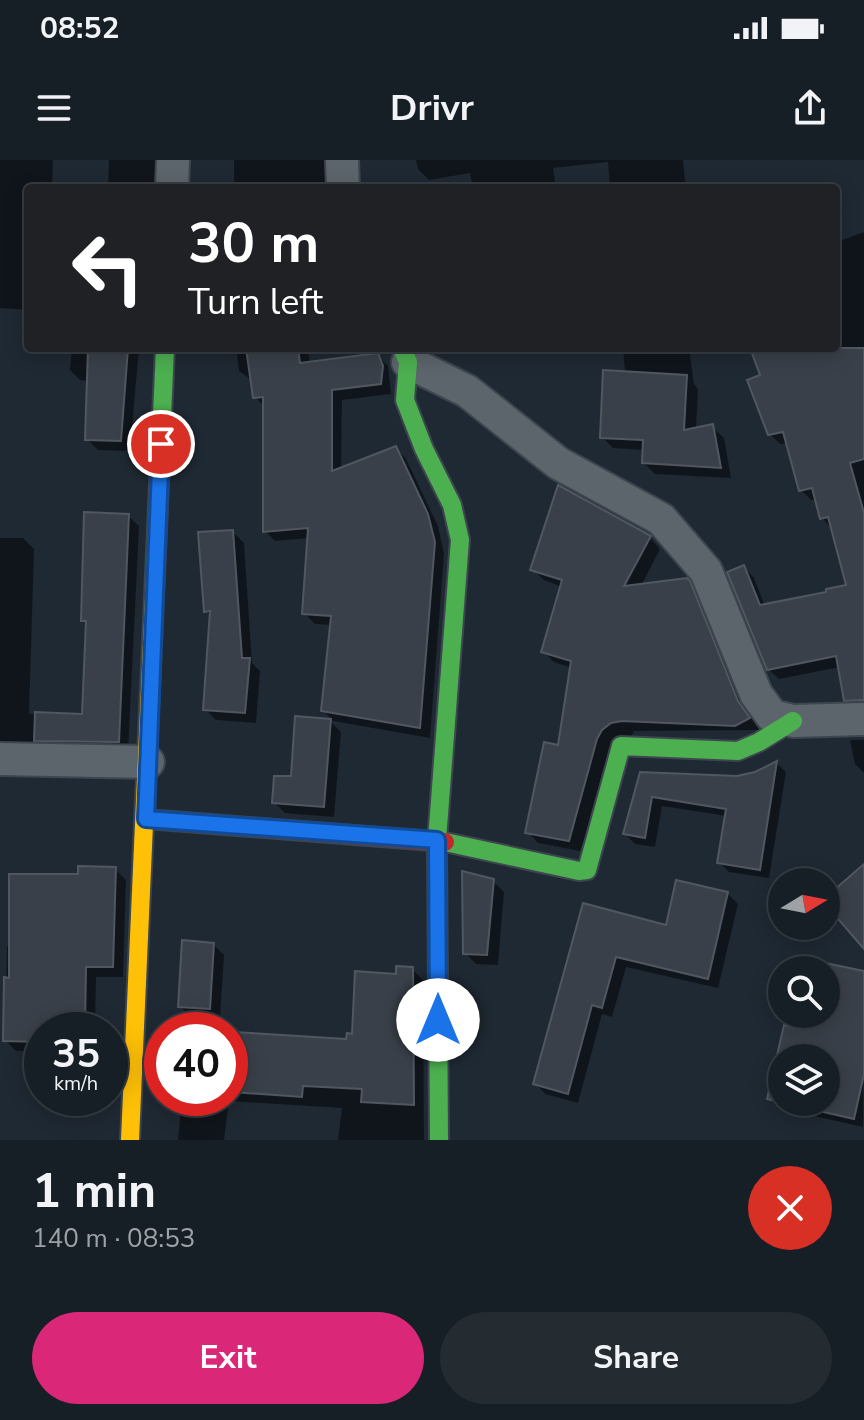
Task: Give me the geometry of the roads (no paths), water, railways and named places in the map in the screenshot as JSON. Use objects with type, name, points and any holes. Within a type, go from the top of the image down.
[{"type":"street","points":[[172,184],[173,160]]},
{"type":"street","points":[[342,160],[343,184]]},
{"type":"street","points":[[130,1140],[165,352]]},
{"type":"street","points":[[405,355],[467,391],[558,463],[661,519],[706,571],[756,694],[772,716],[793,721],[864,719]]},
{"type":"street","points":[[405,355],[405,400],[424,449],[452,505],[460,540],[437,840],[439,1140]]},
{"type":"street","points":[[146,819],[437,840],[579,871],[587,870],[621,746],[738,751],[752,747],[793,721]]},
{"type":"street","points":[[0,759],[148,762]]}]
